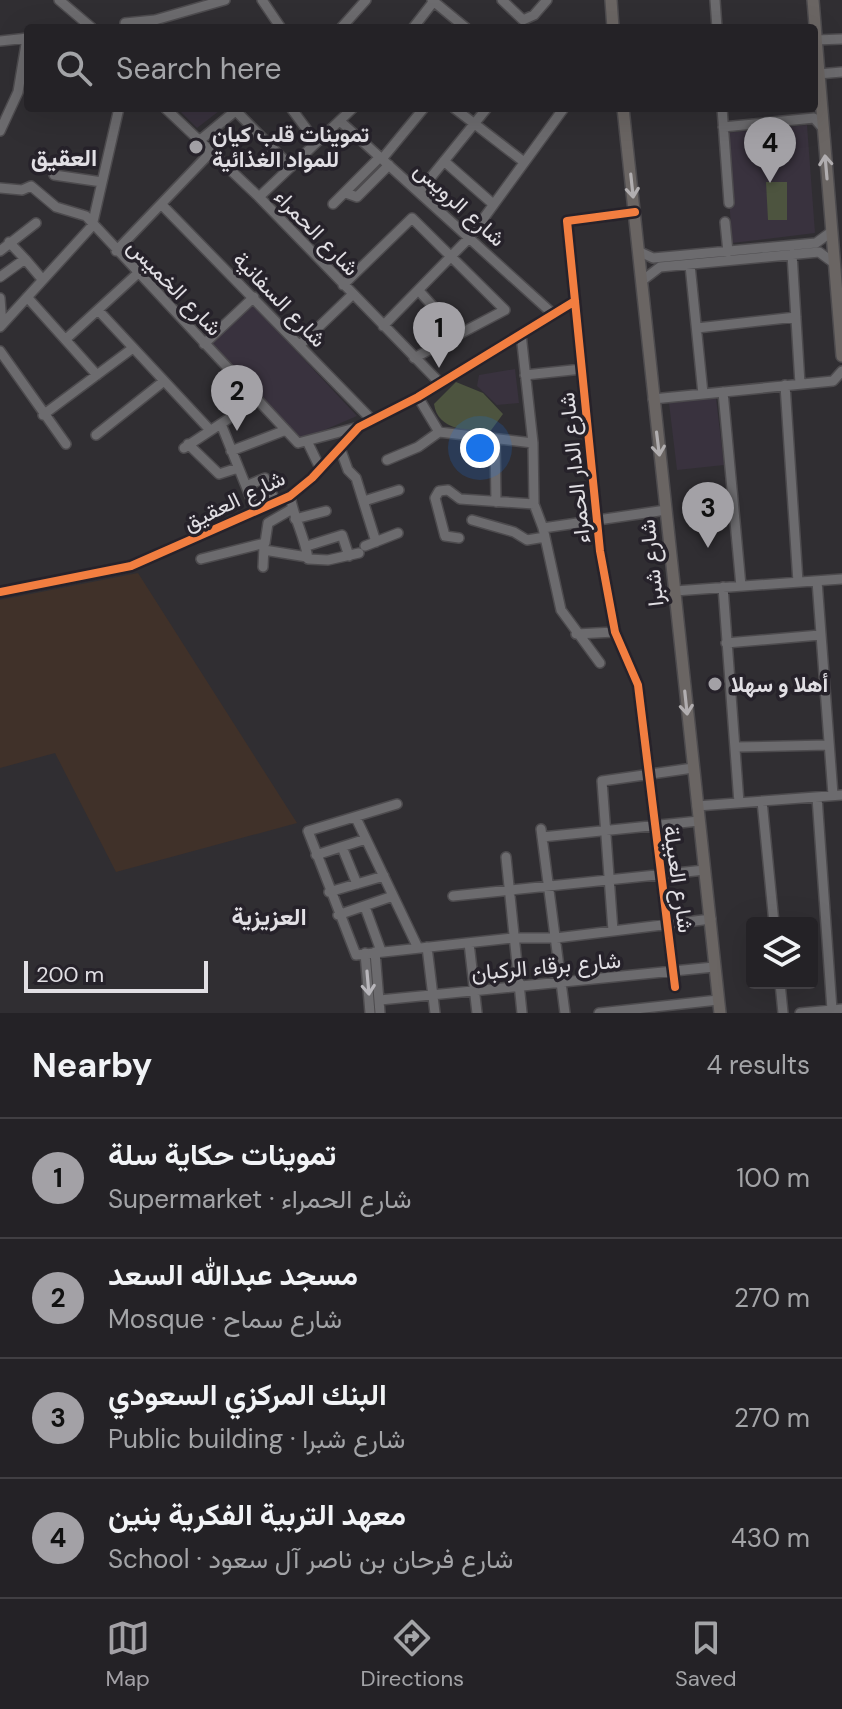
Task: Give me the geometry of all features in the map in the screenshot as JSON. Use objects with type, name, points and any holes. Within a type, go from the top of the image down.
[{"type":"main road","points":[[611,0],[613,24]]},
{"type":"main road","points":[[813,0],[815,24]]},
{"type":"main road","points":[[818,74],[831,232],[837,264],[842,356]]},
{"type":"main road","name":"شارع شبرا","points":[[623,112],[720,1013]]},
{"type":"street","points":[[59,0],[87,24]]},
{"type":"street","points":[[125,23],[152,24],[225,0]]},
{"type":"street","points":[[262,0],[278,24]]},
{"type":"street","points":[[347,24],[366,0]]},
{"type":"street","points":[[502,0],[523,20],[534,15],[547,0]]},
{"type":"street","points":[[715,0],[717,24]]},
{"type":"street","points":[[416,24],[433,1],[453,24]]},
{"type":"street","points":[[0,41],[24,38]]},
{"type":"street","points":[[818,40],[842,39]]},
{"type":"street","points":[[0,131],[14,105],[24,53]]},
{"type":"street","points":[[818,74],[842,72]]},
{"type":"street","points":[[1,326],[92,226],[118,112]]},
{"type":"street","name":"شارع الحمراء","points":[[169,112],[259,197],[440,383]]},
{"type":"street","points":[[199,141],[234,112]]},
{"type":"street","points":[[241,112],[291,167]]},
{"type":"street","points":[[294,112],[316,142]]},
{"type":"street","points":[[259,197],[350,112]]},
{"type":"street","points":[[333,204],[384,160],[421,112]]},
{"type":"street","points":[[461,112],[524,162]]},
{"type":"street","points":[[419,192],[484,112]]},
{"type":"street","points":[[383,326],[420,292],[470,237],[561,112]]},
{"type":"street","points":[[722,112],[729,203]]},
{"type":"street","points":[[723,127],[814,118],[822,127]]},
{"type":"street","name":"شارع الرويس","points":[[341,122],[553,314]]},
{"type":"street","points":[[116,251],[211,152]]},
{"type":"street","points":[[444,161],[493,204]]},
{"type":"street","points":[[54,175],[102,182]]},
{"type":"street","name":"شارع الخميس","points":[[0,188],[22,190],[31,186],[56,207],[86,216],[92,226],[257,400],[302,442],[320,468]]},
{"type":"street","name":"شارع السفانية","points":[[162,205],[371,419]]},
{"type":"street","name":"شارع الدار الحمراء","points":[[635,212],[567,221],[597,518],[615,632],[638,685],[650,775]]},
{"type":"street","points":[[343,285],[412,218],[505,310],[414,358]]},
{"type":"street","points":[[725,222],[728,252]]},
{"type":"street","points":[[0,251],[36,223]]},
{"type":"street","points":[[640,252],[653,258],[816,243],[831,232]]},
{"type":"street","points":[[9,242],[42,279]]},
{"type":"street","points":[[643,280],[660,267],[792,254],[819,252],[837,264]]},
{"type":"street","points":[[792,254],[800,384]]},
{"type":"street","points":[[0,277],[25,259]]},
{"type":"street","points":[[690,265],[703,394]]},
{"type":"street","points":[[66,339],[137,274]]},
{"type":"street","points":[[420,292],[458,334]]},
{"type":"street","points":[[300,345],[352,295]]},
{"type":"street","points":[[27,297],[97,375]]},
{"type":"street","points":[[204,344],[254,297]]},
{"type":"street","points":[[0,298],[1,326]]},
{"type":"street","name":"شارع العقيق","points":[[0,592],[131,566],[290,496],[359,427],[418,397],[575,301]]},
{"type":"street","points":[[98,310],[210,430]]},
{"type":"street","points":[[697,328],[796,317]]},
{"type":"street","points":[[521,334],[533,443],[534,504],[544,532],[561,610],[600,663]]},
{"type":"street","points":[[43,415],[133,348]]},
{"type":"street","points":[[0,351],[66,444]]},
{"type":"street","points":[[525,375],[582,369]]},
{"type":"street","points":[[653,399],[833,381],[842,371]]},
{"type":"street","points":[[96,435],[164,381]]},
{"type":"street","points":[[785,385],[798,582]]},
{"type":"street","points":[[723,392],[741,586]]},
{"type":"street","points":[[418,397],[439,432]]},
{"type":"street","points":[[238,468],[219,474],[186,446],[257,400]]},
{"type":"street","points":[[221,424],[256,511]]},
{"type":"street","points":[[302,442],[359,427]]},
{"type":"street","points":[[231,451],[286,430]]},
{"type":"street","points":[[387,460],[418,447],[439,432],[533,443]]},
{"type":"street","points":[[495,439],[496,502]]},
{"type":"street","points":[[340,448],[348,470],[356,478],[376,542]]},
{"type":"street","points":[[246,486],[265,478],[275,501]]},
{"type":"street","points":[[364,501],[399,490]]},
{"type":"street","points":[[459,538],[445,536],[436,494],[448,490],[460,499],[534,504]]},
{"type":"street","points":[[290,496],[307,546],[307,557]]},
{"type":"street","points":[[472,520],[514,532],[527,540],[544,532],[597,518],[666,510]]},
{"type":"street","points":[[263,567],[268,523],[294,514],[326,511]]},
{"type":"street","points":[[201,559],[264,546],[328,560],[358,552],[398,533]]},
{"type":"street","points":[[307,546],[342,535],[358,552]]},
{"type":"street","points":[[675,591],[842,579]]},
{"type":"street","points":[[697,806],[837,795],[828,745],[817,581]]},
{"type":"street","points":[[723,587],[739,803]]},
{"type":"street","points":[[576,634],[615,632]]},
{"type":"street","points":[[726,643],[820,635]]},
{"type":"street","points":[[736,747],[828,745]]},
{"type":"street","points":[[613,931],[602,781],[693,768]]},
{"type":"street","name":"شارع العبيلة","points":[[650,775],[658,874],[675,987]]},
{"type":"street","points":[[800,1013],[837,1009],[817,797]]},
{"type":"street","points":[[762,801],[773,917]]},
{"type":"street","points":[[397,804],[308,831],[353,953],[513,938],[556,938],[711,919]]},
{"type":"street","points":[[356,818],[393,896],[423,947],[435,1013]]},
{"type":"street","points":[[565,1013],[541,833],[653,828],[699,821]]},
{"type":"street","points":[[316,855],[366,839]]},
{"type":"street","points":[[342,847],[357,884]]},
{"type":"street","points":[[506,857],[522,1013]]},
{"type":"street","points":[[453,896],[608,877],[705,870]]},
{"type":"street","points":[[329,892],[384,876]]},
{"type":"street","points":[[338,915],[393,896]]},
{"type":"street","points":[[365,907],[374,952],[380,1013]]},
{"type":"street","points":[[469,943],[477,1013]]},
{"type":"street","points":[[370,1013],[374,952]]},
{"type":"street","name":"شارع برقاء الركبان","points":[[380,1000],[714,967]]},
{"type":"street","points":[[781,989],[783,1013]]},
{"type":"street","points":[[599,1013],[718,1000]]},
{"type":"shaded area","points":[[181,112],[218,112],[197,128]]},
{"type":"shaded area","points":[[807,125],[815,233],[732,243],[725,133]]},
{"type":"shaded area","points":[[253,305],[357,416],[301,440],[210,344]]},
{"type":"shaded area","points":[[515,369],[519,403],[497,405],[477,386],[479,375]]},
{"type":"shaded area","points":[[716,398],[724,465],[677,470],[669,403]]},
{"type":"shaded area","points":[[138,573],[297,823],[116,872],[55,753],[0,768],[0,600]]},
{"type":"green space","points":[[766,182],[787,182],[787,220],[768,220]]},
{"type":"green space","points":[[456,382],[483,393],[503,414],[489,433],[455,428],[441,420],[434,404]]},
{"type":"cycle path","points":[[635,212],[567,221],[600,551],[615,632],[638,685],[675,987]]},
{"type":"cycle path","points":[[0,592],[131,566],[290,496],[312,478],[359,427],[418,397],[575,301]]},
{"type":"place","name":"تموينات قلب كيان للمواد الغذائية","points":[[196,147]]},
{"type":"place","name":"معهد التربية الفكرية بنين","points":[[770,183]]},
{"type":"place","name":"تموينات حكاية سلة","points":[[439,368]]},
{"type":"place","name":"مسجد عبدالله السعد","points":[[237,431]]},
{"type":"place","name":"البنك المركزي السعودي","points":[[708,548]]},
{"type":"place","name":"أهلا و سهلا","points":[[715,684]]},
{"type":"district","name":"العقيق","points":[[64,158]]},
{"type":"district","name":"العزيزية","points":[[269,917]]}]
